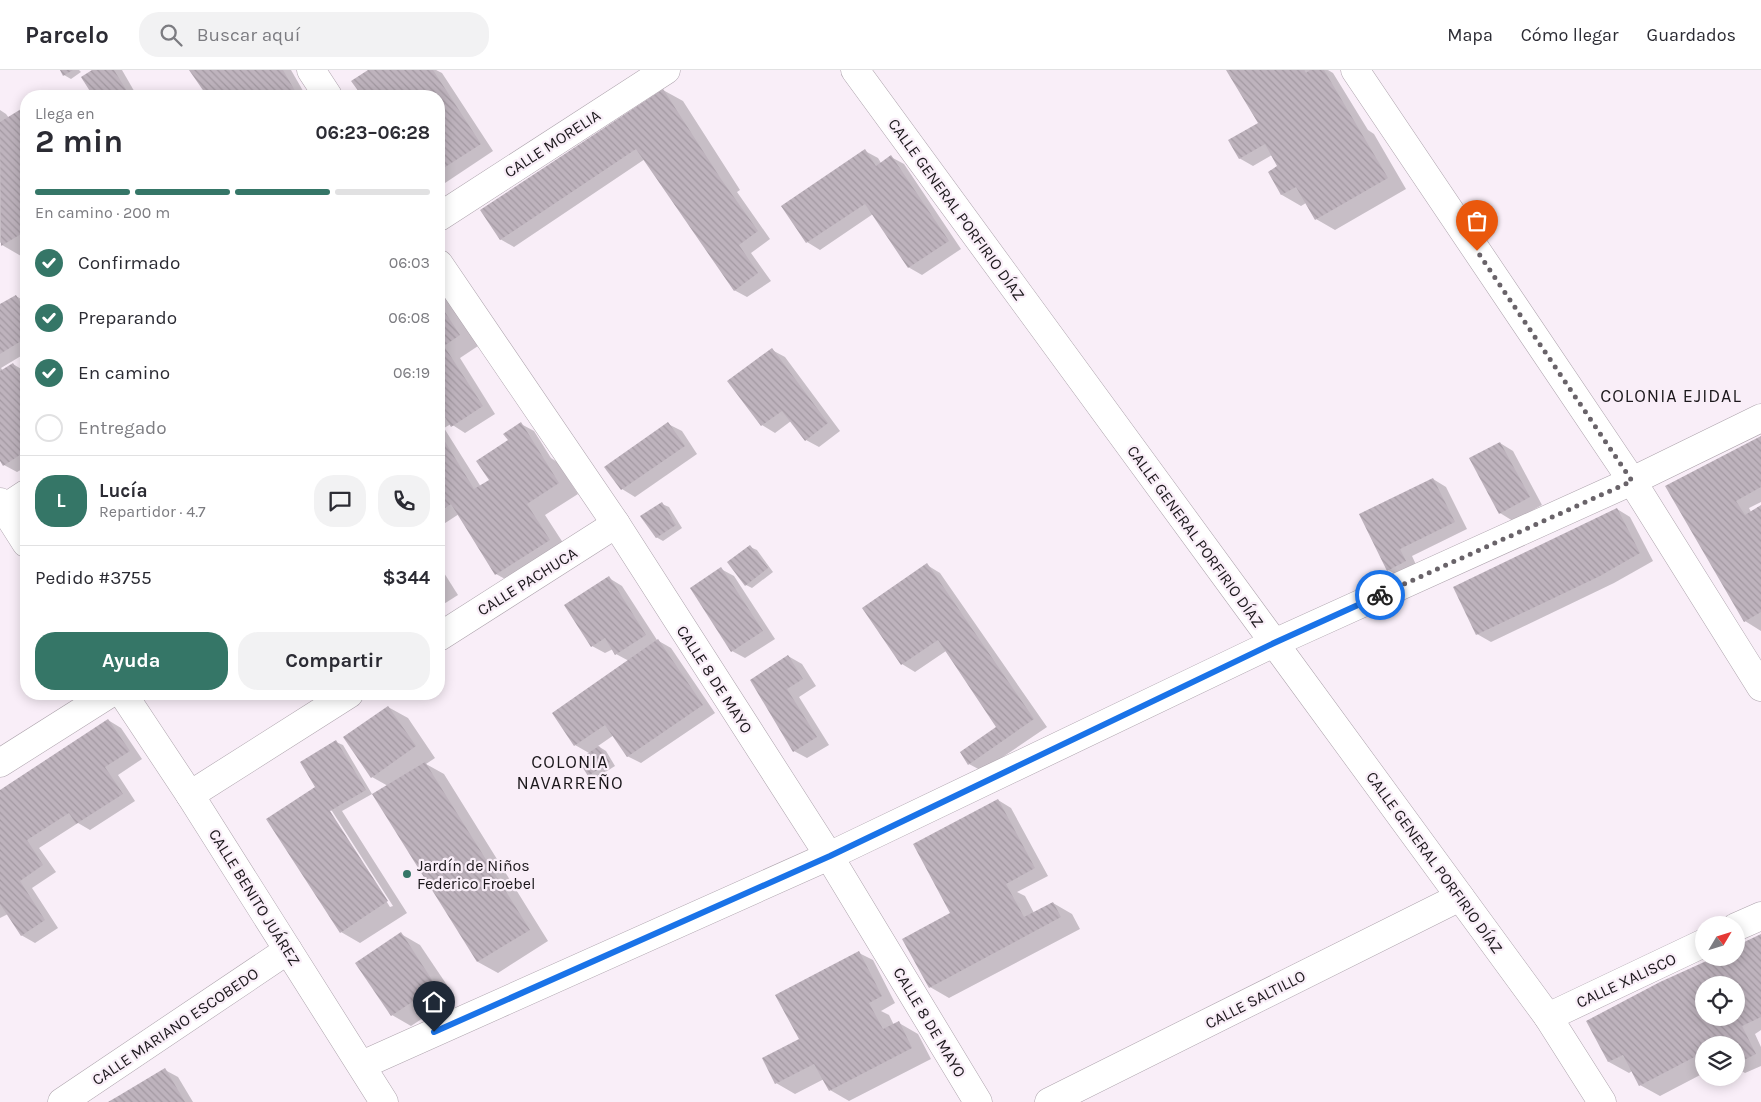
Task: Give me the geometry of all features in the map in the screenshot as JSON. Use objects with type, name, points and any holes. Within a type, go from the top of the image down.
[{"type":"street","points":[[311,70],[324,90]]},
{"type":"street","name":"CALLE MORELIA","points":[[445,212],[666,70]]},
{"type":"street","name":"CALLE GENERAL PORFIRIO DÍAZ","points":[[855,70],[1548,1017],[1602,1102]]},
{"type":"street","points":[[1355,70],[1632,481],[1761,686]]},
{"type":"street","name":"CALLE 8 DE MAYO","points":[[445,273],[616,524],[830,856],[978,1102]]},
{"type":"street","points":[[362,1065],[830,856],[1274,643],[1632,481],[1761,418]]},
{"type":"street","points":[[20,497],[1,508],[20,535]]},
{"type":"street","name":"CALLE PACHUCA","points":[[445,633],[616,524]]},
{"type":"street","points":[[0,763],[100,700]]},
{"type":"street","name":"CALLE BENITO JUÁREZ","points":[[127,700],[190,794],[384,1102]]},
{"type":"street","points":[[190,794],[339,700]]},
{"type":"street","name":"CALLE SALTILLO","points":[[1050,1102],[1460,896]]},
{"type":"street","points":[[1745,923],[1761,916]]},
{"type":"street","name":"CALLE XALISCO","points":[[1548,1017],[1695,947]]},
{"type":"street","name":"CALLE MARIANO ESCOBEDO","points":[[62,1102],[288,950]]},
{"type":"building","points":[[60,70],[73,70],[63,76]]},
{"type":"building","points":[[92,70],[114,70],[126,90],[89,90],[81,77]]},
{"type":"building","points":[[189,70],[283,70],[295,90],[203,90]]},
{"type":"building","points":[[368,70],[433,70],[481,144],[445,167],[445,90],[358,90],[351,81]]},
{"type":"building","points":[[1226,70],[1304,70],[1306,73],[1310,70],[1324,70],[1388,178],[1315,220],[1296,187],[1281,195],[1268,172],[1277,166],[1265,144],[1239,159],[1228,140],[1258,123]]},
{"type":"building","points":[[663,89],[721,179],[758,231],[739,245],[758,273],[734,291],[636,149],[500,240],[480,210]]},
{"type":"building","points":[[20,110],[20,235],[1,246],[0,122]]},
{"type":"building","points":[[865,149],[876,166],[891,155],[949,241],[908,268],[865,204],[806,243],[781,206]]},
{"type":"building","points":[[16,295],[20,302],[20,342],[0,354],[0,304]]},
{"type":"building","points":[[445,312],[460,335],[445,345]]},
{"type":"building","points":[[445,348],[483,406],[451,427],[445,417]]},
{"type":"building","points":[[772,348],[828,423],[805,441],[782,411],[761,426],[727,381]]},
{"type":"building","points":[[13,363],[20,374],[20,455],[3,466],[0,461],[0,371]]},
{"type":"building","points":[[521,422],[559,483],[527,504],[550,540],[495,575],[451,504],[445,508],[445,442],[474,489],[489,480],[476,461],[508,440],[503,434]]},
{"type":"building","points":[[668,422],[685,446],[621,490],[604,467]]},
{"type":"building","points":[[1761,436],[1761,487],[1736,501],[1745,515],[1761,505],[1761,612],[1744,622],[1665,486]]},
{"type":"building","points":[[1500,442],[1530,497],[1499,514],[1469,458]]},
{"type":"building","points":[[1433,478],[1455,522],[1400,549],[1406,561],[1387,571],[1359,514]]},
{"type":"building","points":[[662,502],[676,525],[656,538],[640,516]]},
{"type":"building","points":[[1617,508],[1640,553],[1600,576],[1476,635],[1453,587]]},
{"type":"building","points":[[750,545],[768,568],[745,586],[727,562]]},
{"type":"building","points":[[927,563],[1034,719],[968,765],[960,752],[996,727],[938,640],[901,665],[862,608]]},
{"type":"building","points":[[721,567],[763,631],[731,652],[690,588]]},
{"type":"building","points":[[609,576],[646,635],[615,655],[605,638],[591,647],[564,605]]},
{"type":"building","points":[[658,639],[703,705],[627,757],[605,725],[574,746],[552,713]]},
{"type":"building","points":[[788,655],[803,679],[787,689],[817,737],[793,752],[750,680]]},
{"type":"building","points":[[388,706],[416,746],[371,778],[343,737]]},
{"type":"building","points":[[108,719],[130,751],[105,767],[123,794],[76,824],[69,813],[27,840],[43,865],[20,881],[45,920],[21,936],[0,904],[0,790]]},
{"type":"building","points":[[336,740],[366,790],[330,811],[388,901],[340,933],[266,819],[315,787],[300,762]]},
{"type":"building","points":[[599,746],[610,762],[588,776],[578,760]]},
{"type":"building","points":[[425,762],[530,930],[477,962],[372,794]]},
{"type":"building","points":[[998,799],[1035,868],[1006,884],[1024,917],[1053,902],[1061,917],[929,988],[902,939],[950,913],[913,844]]},
{"type":"building","points":[[401,932],[436,986],[391,1016],[355,963]]},
{"type":"building","points":[[1761,934],[1761,1017],[1745,1025],[1745,976],[1695,976],[1695,1026],[1742,1026],[1756,1054],[1745,1060],[1745,1036],[1695,1036],[1695,1057],[1639,1086],[1623,1055],[1608,1062],[1586,1021],[1660,982],[1695,966],[1745,966],[1745,942]]},
{"type":"building","points":[[859,951],[882,996],[869,1003],[883,1029],[899,1021],[912,1048],[829,1091],[814,1064],[775,1084],[762,1058],[799,1039],[775,995]]},
{"type":"building","points":[[165,1068],[185,1102],[108,1102],[120,1095]]},
{"type":"way so far","points":[[1380,595],[1632,481],[1477,251]]},
{"type":"place","name":"Jardín de Niños Federico Froebel","points":[[407,874]]},
{"type":"district","name":"COLONIA EJIDAL","points":[[1671,396]]},
{"type":"district","name":"COLONIA NAVARREÑO","points":[[570,772]]},
{"type":"route","points":[[434,1032],[830,856],[1274,643],[1380,595]]}]
